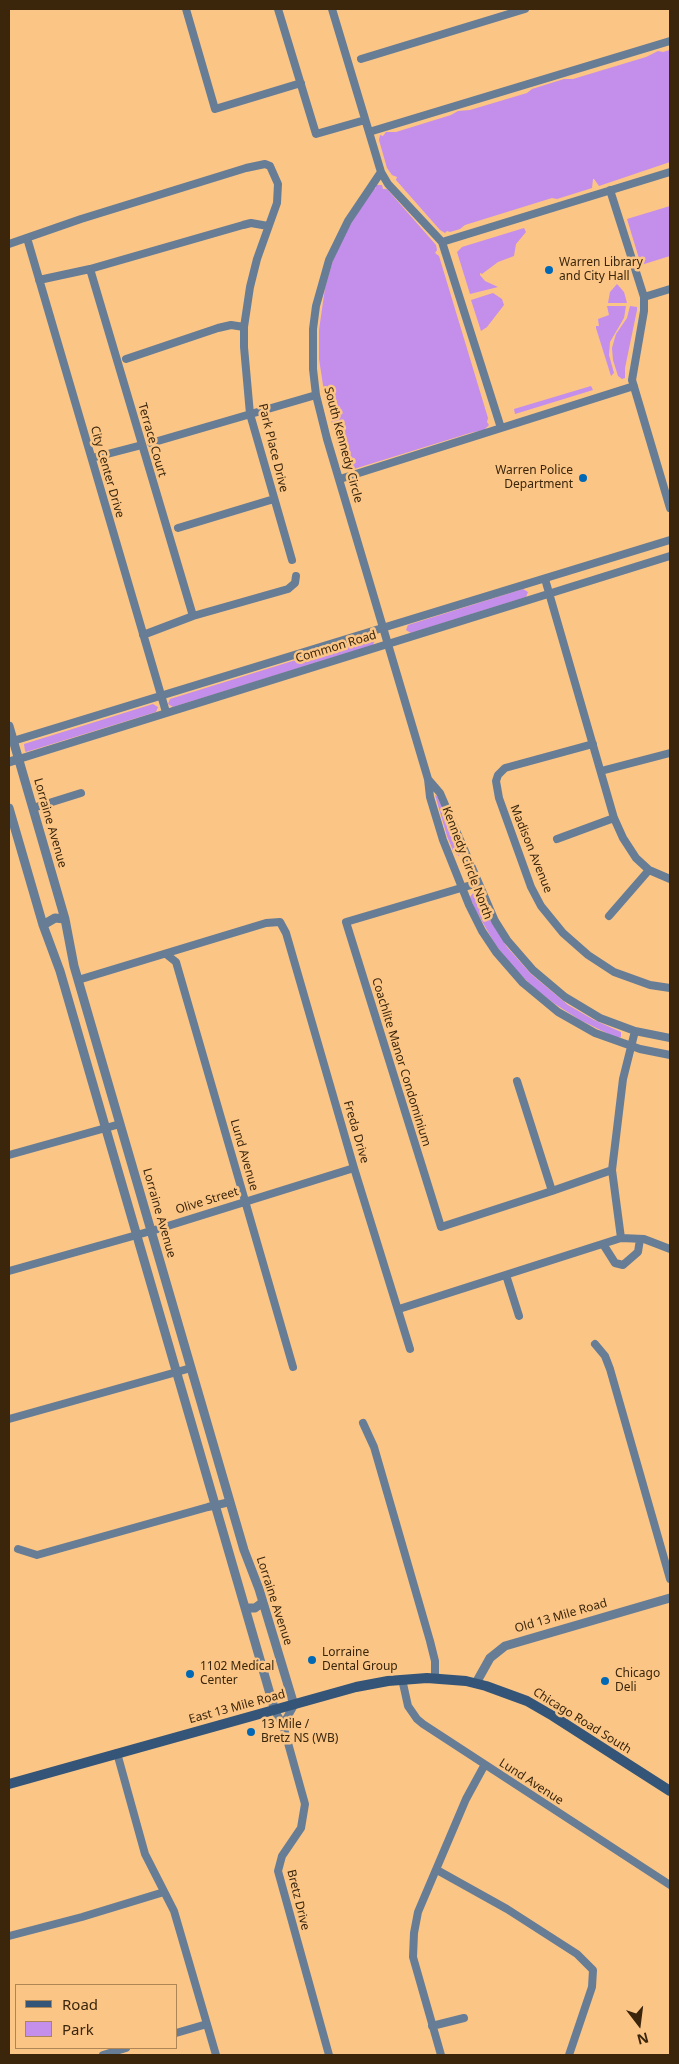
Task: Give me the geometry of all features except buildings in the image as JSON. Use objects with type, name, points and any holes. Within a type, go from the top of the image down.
[{"type":"main road","name":"East 13 Mile Road","points":[[9,1784],[356,1688],[402,1679],[435,1678],[476,1683]]},
{"type":"main road","name":"Chicago Road South","points":[[476,1683],[513,1695],[539,1708],[670,1791]]},
{"type":"street","points":[[186,9],[215,109],[301,83]]},
{"type":"street","points":[[278,9],[316,134],[365,120]]},
{"type":"street","points":[[332,9],[381,172],[388,184],[442,242],[501,428]]},
{"type":"street","points":[[361,59],[525,9]]},
{"type":"street","points":[[369,132],[670,41]]},
{"type":"street","name":"Park Place Drive","points":[[27,238],[81,219],[246,168],[265,164],[270,166],[276,177],[279,193],[252,277],[244,327],[244,347],[250,414],[292,560]]},
{"type":"street","name":"South Kennedy Circle","points":[[381,172],[360,202],[337,241],[318,293],[313,328],[312,354],[316,395],[327,439],[389,644]]},
{"type":"street","points":[[442,242],[670,172]]},
{"type":"street","points":[[610,190],[644,297],[644,311],[632,372],[634,386],[670,508]]},
{"type":"street","points":[[39,280],[90,269],[251,223],[268,226]]},
{"type":"street","points":[[9,244],[27,238]]},
{"type":"street","name":"City Center Drive","points":[[27,238],[166,712]]},
{"type":"street","name":"Terrace Court","points":[[90,269],[193,616]]},
{"type":"street","points":[[644,297],[670,288]]},
{"type":"street","points":[[126,358],[218,328],[231,325],[244,327]]},
{"type":"street","points":[[340,478],[634,386]]},
{"type":"street","points":[[151,443],[316,395]]},
{"type":"street","points":[[92,458],[142,446]]},
{"type":"street","points":[[178,528],[274,499]]},
{"type":"street","name":"Common Road","points":[[11,742],[670,540]]},
{"type":"street","name":"Common Road","points":[[9,762],[670,556]]},
{"type":"street","points":[[143,635],[193,616],[288,588],[295,583],[296,576]]},
{"type":"street","points":[[545,579],[614,818],[628,849],[649,870],[670,879]]},
{"type":"street","name":"Kennedy Circle North","points":[[389,644],[428,779],[430,797],[438,824],[462,888],[482,931],[500,958],[523,983],[546,1003],[570,1019],[595,1033],[630,1046],[670,1055]]},
{"type":"street","name":"Lorraine Avenue","points":[[9,726],[11,742],[19,759],[65,919],[78,980],[230,1502],[294,1705]]},
{"type":"street","name":"Madison Avenue","points":[[593,744],[505,768],[498,774],[496,780],[499,798],[531,887],[542,906],[563,933],[588,955],[614,972],[650,985],[670,988]]},
{"type":"street","points":[[601,771],[670,753]]},
{"type":"street","name":"Kennedy Circle North","points":[[428,779],[440,793],[498,925],[516,951],[533,970],[553,988],[600,1018],[635,1031],[670,1038]]},
{"type":"street","points":[[33,808],[81,793]]},
{"type":"street","points":[[9,808],[43,925],[60,972],[275,1711]]},
{"type":"street","points":[[557,839],[614,818]]},
{"type":"street","points":[[609,916],[649,870]]},
{"type":"street","name":"Coachlite Manor Condominium","points":[[478,883],[346,922],[441,1227],[552,1192],[612,1170]]},
{"type":"street","points":[[43,925],[55,918],[65,919]]},
{"type":"street","name":"Freda Drive","points":[[166,954],[266,923],[280,922],[286,933],[354,1168],[410,1349]]},
{"type":"street","points":[[78,980],[166,954]]},
{"type":"street","name":"Lund Avenue","points":[[166,954],[176,962],[293,1366]]},
{"type":"street","points":[[621,1238],[612,1170],[619,1104],[630,1046],[635,1031]]},
{"type":"street","points":[[517,1081],[552,1192]]},
{"type":"street","points":[[9,1155],[120,1124]]},
{"type":"street","name":"Olive Street","points":[[9,1271],[136,1235],[354,1168]]},
{"type":"street","points":[[399,1309],[621,1238],[640,1239],[670,1249]]},
{"type":"street","points":[[603,1244],[616,1264],[623,1265],[638,1252],[640,1239]]},
{"type":"street","points":[[506,1275],[519,1316]]},
{"type":"street","points":[[595,1344],[605,1356],[610,1369],[670,1579]]},
{"type":"street","points":[[9,1419],[191,1368]]},
{"type":"street","points":[[363,1423],[374,1448],[431,1644],[435,1661],[435,1678]]},
{"type":"street","points":[[18,1549],[37,1556],[230,1502]]},
{"type":"street","name":"Old 13 Mile Road","points":[[476,1683],[490,1658],[505,1646],[670,1598]]},
{"type":"street","points":[[245,1608],[255,1608],[263,1602]]},
{"type":"street","name":"Lund Avenue","points":[[402,1679],[406,1700],[417,1719],[484,1766],[670,1885]]},
{"type":"street","points":[[283,1725],[294,1705]]},
{"type":"street","name":"Bretz Drive","points":[[275,1711],[283,1725],[305,1804],[301,1828],[282,1856],[278,1872],[329,2055]]},
{"type":"street","points":[[117,1753],[145,1854],[174,1911],[216,2055]]},
{"type":"street","points":[[441,2055],[413,1957],[412,1943],[418,1912],[466,1799],[484,1766]]},
{"type":"street","points":[[437,1870],[478,1891],[577,1954],[593,1970],[592,1987],[569,2055]]},
{"type":"street","points":[[9,1936],[82,1917],[164,1892]]},
{"type":"street","points":[[432,2026],[464,2018]]},
{"type":"street","points":[[178,2032],[207,2024]]},
{"type":"street","points":[[103,2055],[123,2049]]},
{"type":"green space","points":[[670,50],[670,162],[599,186],[593,179],[592,188],[557,199],[552,198],[445,233],[440,230],[396,180],[397,177],[392,175],[387,168],[379,140],[380,135],[383,136],[386,132],[396,132],[451,115],[458,111],[470,110],[527,93],[532,89],[564,79],[573,79],[646,57],[658,51]]},
{"type":"green space","points":[[376,185],[382,185],[383,189],[387,189],[436,245],[437,250],[435,253],[439,256],[489,425],[484,430],[354,469],[349,467],[347,469],[343,466],[325,398],[319,359],[319,330],[325,288],[335,253],[345,233],[372,190],[376,188]]},
{"type":"green space","points":[[670,206],[670,256],[641,265],[627,219]]},
{"type":"green space","points":[[524,228],[526,232],[516,244],[514,256],[498,262],[482,274],[480,273],[485,281],[498,287],[470,294],[457,252],[462,247]]},
{"type":"green space","points":[[617,284],[624,292],[627,303],[608,303],[610,292]]},
{"type":"green space","points":[[493,293],[502,299],[504,305],[487,327],[481,331],[471,300]]},
{"type":"green space","points":[[607,306],[626,306],[624,318],[610,342],[609,355],[614,373],[611,376],[596,328],[596,326],[599,326],[598,319],[609,315]]},
{"type":"green space","points":[[630,306],[637,307],[637,310],[625,368],[625,378],[622,379],[618,376],[613,360],[612,348],[616,334],[627,318]]},
{"type":"green space","points":[[591,386],[593,390],[515,414],[514,409]]},
{"type":"green space","points":[[523,589],[528,592],[526,597],[411,633],[406,630],[408,625]]},
{"type":"green space","points":[[370,637],[375,640],[373,645],[173,707],[168,704],[170,699]]},
{"type":"green space","points":[[153,704],[158,707],[156,712],[25,751],[24,744]]},
{"type":"green space","points":[[435,795],[461,851],[459,856],[454,853],[447,836]]},
{"type":"green space","points":[[473,893],[477,895],[507,947],[531,974],[568,1005],[594,1020],[621,1032],[621,1037],[617,1038],[580,1020],[533,987],[512,966],[495,944],[475,909],[470,897]]},
{"type":"place","name":"Warren Library and City Hall","points":[[549,270]]},
{"type":"place","name":"Warren Police Department","points":[[583,478]]},
{"type":"place","name":"Lorraine Dental Group","points":[[312,1660]]},
{"type":"place","name":"1102 Medical Center","points":[[190,1674]]},
{"type":"place","name":"Chicago Deli","points":[[605,1681]]},
{"type":"place","name":"13 Mile / Bretz NS (WB)","points":[[251,1732]]}]
